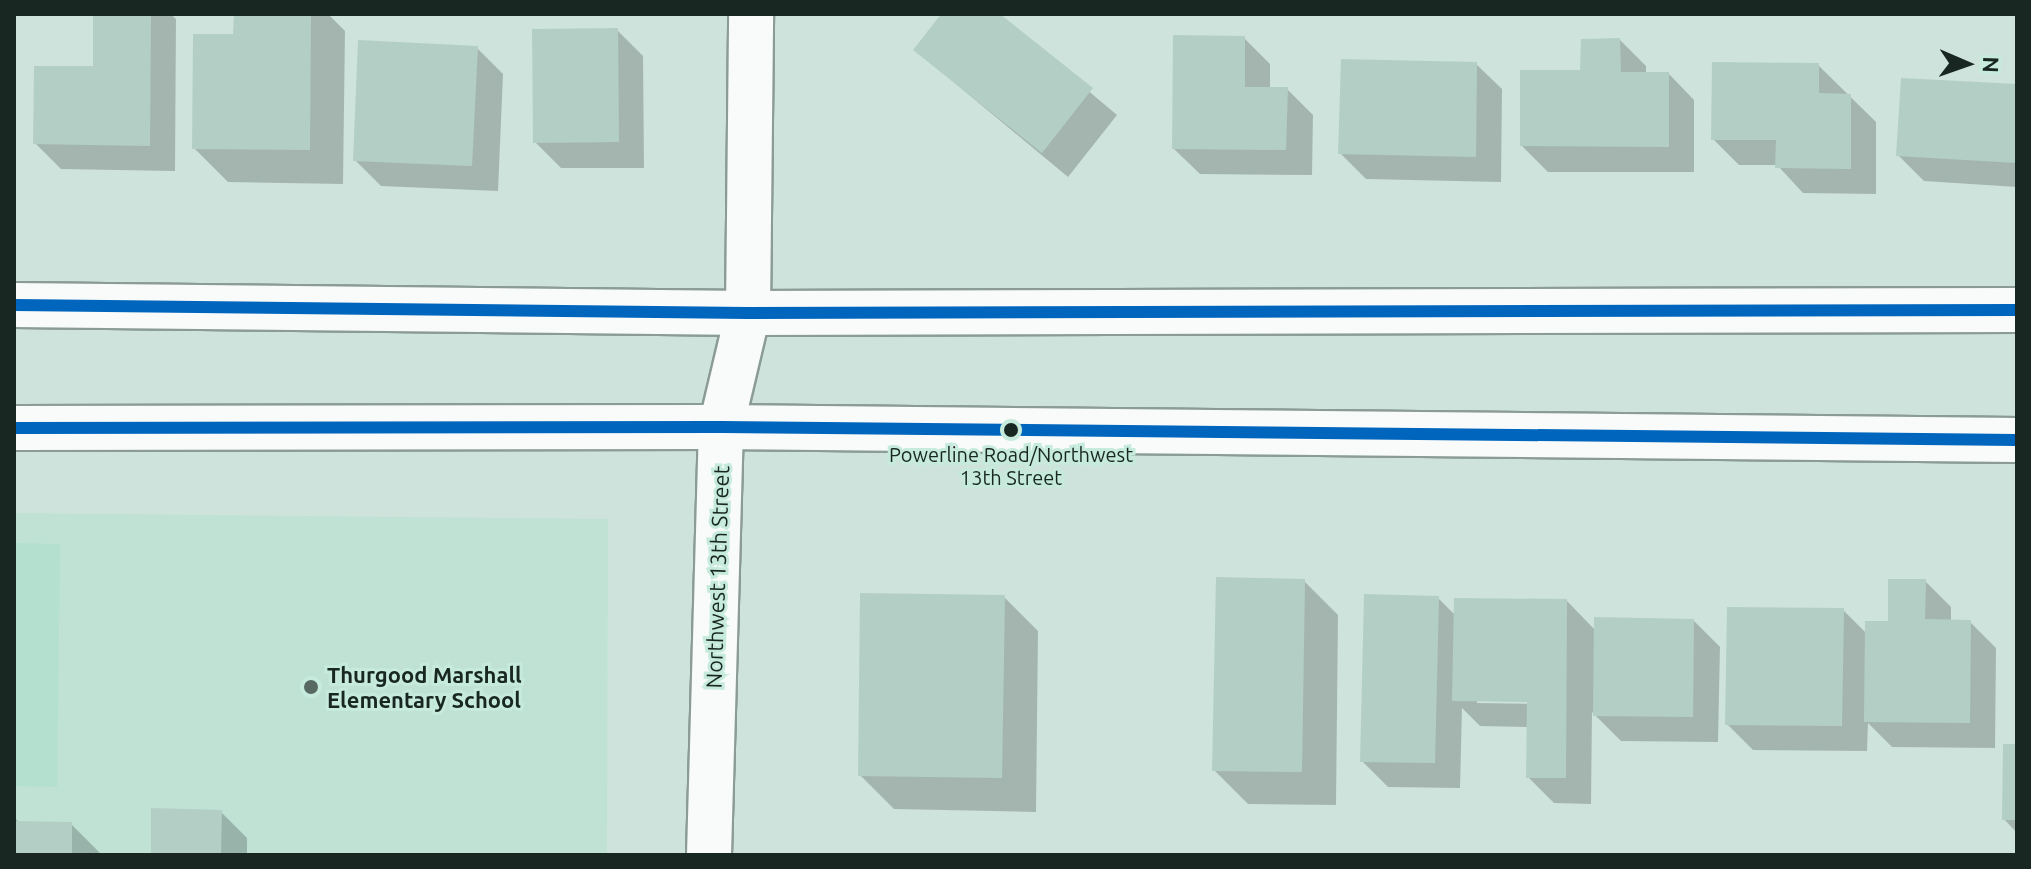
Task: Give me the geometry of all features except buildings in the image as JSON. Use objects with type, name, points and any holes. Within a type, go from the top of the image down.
[{"type":"main road","name":"Northwest 13th Street","points":[[709,855],[721,427],[748,313],[751,14]]},
{"type":"main road","points":[[14,305],[748,313],[2017,310]]},
{"type":"main road","points":[[14,428],[721,427],[2017,440]]},
{"type":"shaded area","name":"Thurgood Marshall Elementary School","points":[[14,513],[608,519],[607,855],[14,855]]},
{"type":"shaded area","points":[[14,543],[60,544],[57,787],[14,786]]},
{"type":"transit line","points":[[14,305],[748,313],[2017,310]]},
{"type":"transit line","points":[[14,428],[721,427],[2017,440]]},
{"type":"place","name":"Powerline Road/Northwest 13th Street","points":[[1011,430]]},
{"type":"place","name":"Thurgood Marshall Elementary School","points":[[311,687]]}]
